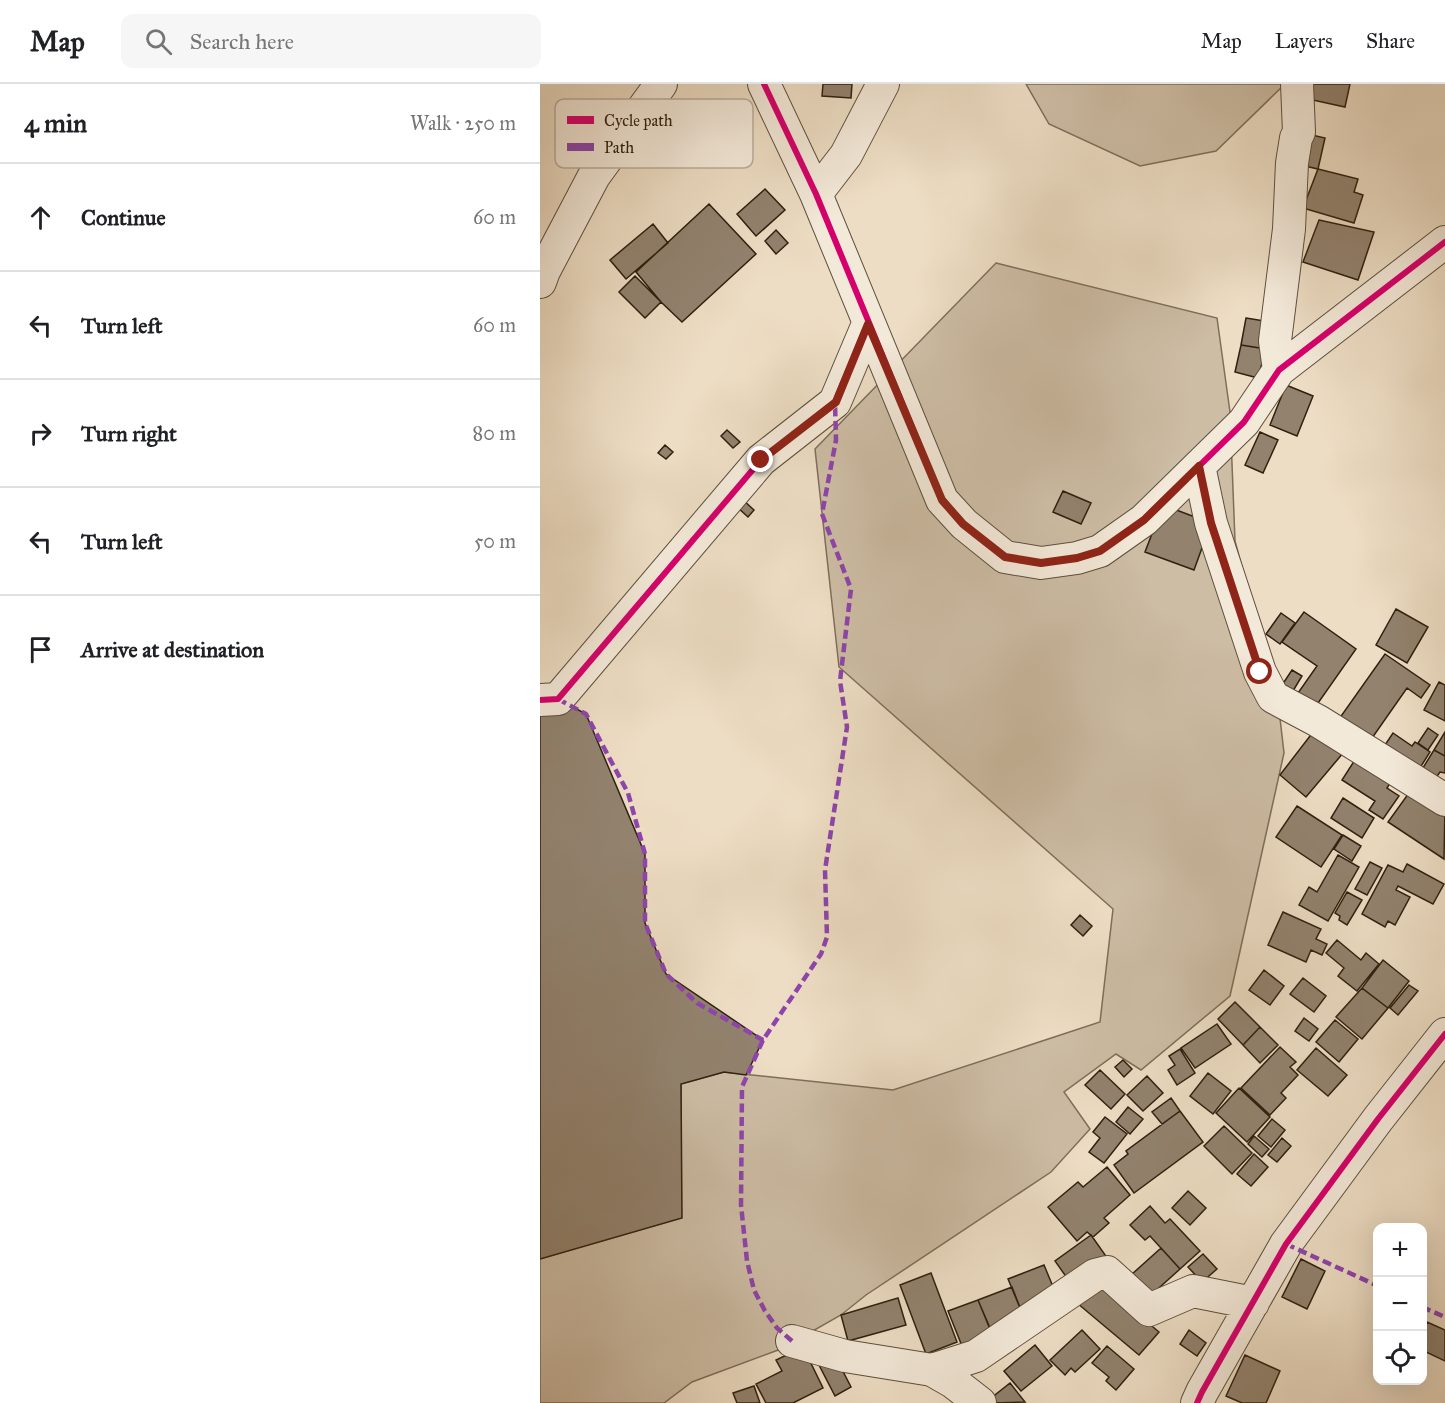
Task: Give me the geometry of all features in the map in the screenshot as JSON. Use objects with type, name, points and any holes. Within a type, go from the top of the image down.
[{"type":"street","points":[[650,99],[661,84]]},
{"type":"street","points":[[764,84],[816,194],[942,500],[963,524],[1005,557],[1041,563],[1077,558],[1100,551],[1144,520],[1244,422],[1279,370],[1445,242]]},
{"type":"street","points":[[816,194],[846,155],[883,84]]},
{"type":"street","points":[[1279,370],[1275,341],[1288,229],[1292,163],[1299,132],[1297,84]]},
{"type":"street","points":[[540,282],[600,168]]},
{"type":"street","points":[[540,700],[558,699],[761,460],[836,402],[868,324]]},
{"type":"street","points":[[1199,466],[1211,523],[1260,672],[1273,697],[1318,721],[1445,800]]},
{"type":"street","points":[[1197,1403],[1286,1244],[1378,1119],[1445,1034]]},
{"type":"street","points":[[932,1370],[976,1356],[1095,1275],[1107,1272],[1149,1310],[1193,1291],[1252,1303]]},
{"type":"street","points":[[792,1341],[845,1356],[932,1370],[953,1382],[980,1403]]},
{"type":"shaded area","points":[[1026,84],[1285,84],[1216,151],[1140,166],[1049,124]]},
{"type":"shaded area","points":[[996,263],[1217,318],[1230,412],[1235,541],[1276,684],[1284,753],[1230,996],[1141,1070],[1116,1054],[1064,1092],[1090,1129],[1051,1172],[866,1295],[841,1315],[781,1349],[692,1382],[664,1403],[540,1403],[540,1259],[681,1218],[681,1084],[724,1072],[893,1090],[1100,1022],[1113,909],[839,667],[815,449]]},
{"type":"building","points":[[823,84],[852,84],[851,98],[822,96]]},
{"type":"building","points":[[1302,84],[1350,84],[1345,107],[1299,97]]},
{"type":"building","points":[[1299,132],[1325,138],[1318,169],[1292,163]]},
{"type":"building","points":[[1318,169],[1358,179],[1354,192],[1363,195],[1354,223],[1303,208]]},
{"type":"building","points":[[765,189],[785,210],[756,236],[737,214]]},
{"type":"building","points":[[709,204],[756,254],[682,322],[661,302],[636,272]]},
{"type":"building","points":[[1319,220],[1374,232],[1358,280],[1303,262]]},
{"type":"building","points":[[653,224],[668,243],[626,279],[610,260]]},
{"type":"building","points":[[776,230],[788,243],[776,254],[765,241]]},
{"type":"building","points":[[635,276],[661,302],[645,318],[619,292]]},
{"type":"building","points":[[1246,318],[1271,322],[1266,349],[1241,345]]},
{"type":"building","points":[[1241,345],[1266,349],[1258,378],[1235,372]]},
{"type":"building","points":[[1286,385],[1313,396],[1297,436],[1270,425]]},
{"type":"building","points":[[727,430],[740,442],[733,448],[721,436]]},
{"type":"building","points":[[1260,432],[1278,440],[1263,473],[1245,465]]},
{"type":"building","points":[[665,445],[673,452],[666,459],[658,453]]},
{"type":"building","points":[[1063,491],[1091,503],[1081,524],[1053,512]]},
{"type":"building","points":[[742,499],[754,510],[748,517],[736,506]]},
{"type":"building","points":[[1163,505],[1211,523],[1194,570],[1145,552]]},
{"type":"building","points":[[1396,609],[1428,627],[1407,663],[1376,645]]},
{"type":"building","points":[[1304,612],[1356,649],[1316,706],[1298,693],[1317,666],[1282,642]]},
{"type":"building","points":[[1281,613],[1295,623],[1280,644],[1266,634]]},
{"type":"building","points":[[1385,654],[1430,685],[1421,698],[1407,688],[1370,741],[1339,719]]},
{"type":"building","points":[[1292,670],[1302,676],[1293,691],[1282,685]]},
{"type":"building","points":[[1439,682],[1445,685],[1445,721],[1424,710]]},
{"type":"building","points":[[558,699],[586,714],[645,854],[645,923],[666,974],[763,1040],[746,1075],[724,1072],[681,1084],[682,1218],[540,1259],[540,700]]},
{"type":"building","points":[[1320,723],[1349,746],[1306,797],[1280,775]]},
{"type":"building","points":[[1428,728],[1438,735],[1428,750],[1418,743]]},
{"type":"building","points":[[1445,732],[1445,756],[1434,750]]},
{"type":"building","points":[[1393,733],[1412,746],[1415,742],[1430,752],[1418,771],[1383,748]]},
{"type":"building","points":[[1434,750],[1445,756],[1445,773],[1440,772],[1435,779],[1421,771]]},
{"type":"building","points":[[1360,752],[1395,775],[1387,788],[1399,796],[1383,819],[1369,810],[1375,801],[1342,780]]},
{"type":"building","points":[[1414,786],[1445,806],[1444,859],[1388,822]]},
{"type":"building","points":[[1343,798],[1374,818],[1362,838],[1331,818]]},
{"type":"building","points":[[1297,806],[1342,835],[1321,867],[1276,837]]},
{"type":"building","points":[[1343,835],[1361,846],[1352,861],[1334,849]]},
{"type":"building","points":[[1338,855],[1359,867],[1328,921],[1299,905],[1309,887],[1317,892]]},
{"type":"building","points":[[1370,862],[1382,868],[1367,895],[1355,889]]},
{"type":"building","points":[[1407,864],[1444,884],[1433,904],[1398,886],[1396,890],[1410,897],[1395,925],[1388,921],[1385,927],[1362,914],[1388,865],[1403,872]]},
{"type":"building","points":[[1347,892],[1362,900],[1347,925],[1339,920],[1340,916],[1335,913]]},
{"type":"building","points":[[1283,912],[1321,929],[1316,939],[1327,944],[1322,955],[1311,950],[1306,962],[1268,945]]},
{"type":"building","points":[[1080,915],[1092,926],[1083,936],[1071,925]]},
{"type":"building","points":[[1337,940],[1361,960],[1366,953],[1379,964],[1357,991],[1338,976],[1344,968],[1326,953]]},
{"type":"building","points":[[1383,960],[1409,981],[1388,1008],[1362,988]]},
{"type":"building","points":[[1264,970],[1284,986],[1270,1005],[1249,990]]},
{"type":"building","points":[[1303,978],[1326,996],[1314,1012],[1290,994]]},
{"type":"building","points":[[1409,985],[1418,991],[1398,1015],[1390,1008]]},
{"type":"building","points":[[1362,988],[1388,1008],[1362,1039],[1336,1017]]},
{"type":"building","points":[[1235,1002],[1260,1027],[1243,1045],[1218,1019]]},
{"type":"building","points":[[1304,1018],[1318,1029],[1309,1041],[1295,1031]]},
{"type":"building","points":[[1335,1020],[1358,1039],[1339,1062],[1316,1042]]},
{"type":"building","points":[[1217,1024],[1231,1044],[1195,1068],[1181,1048]]},
{"type":"building","points":[[1260,1027],[1278,1045],[1260,1063],[1243,1045]]},
{"type":"building","points":[[1280,1047],[1296,1062],[1290,1067],[1298,1075],[1281,1093],[1286,1098],[1270,1115],[1241,1088]]},
{"type":"building","points":[[1316,1048],[1347,1075],[1328,1096],[1297,1070]]},
{"type":"building","points":[[1180,1049],[1195,1073],[1177,1085],[1168,1070],[1175,1065],[1169,1056]]},
{"type":"building","points":[[1123,1060],[1132,1069],[1124,1077],[1115,1067]]},
{"type":"building","points":[[1100,1070],[1125,1094],[1111,1109],[1085,1085]]},
{"type":"building","points":[[1208,1073],[1231,1091],[1213,1114],[1190,1096]]},
{"type":"building","points":[[1147,1076],[1163,1093],[1143,1111],[1127,1095]]},
{"type":"building","points":[[1239,1088],[1270,1117],[1247,1142],[1216,1113]]},
{"type":"building","points":[[1171,1098],[1180,1111],[1162,1124],[1152,1112]]},
{"type":"building","points":[[1128,1107],[1143,1119],[1130,1134],[1116,1122]]},
{"type":"building","points":[[1180,1111],[1203,1142],[1134,1193],[1114,1165],[1128,1154],[1126,1151]]},
{"type":"building","points":[[1105,1117],[1127,1134],[1104,1163],[1089,1152],[1100,1138],[1093,1132]]},
{"type":"building","points":[[1272,1119],[1285,1130],[1271,1147],[1258,1136]]},
{"type":"building","points":[[1224,1126],[1252,1153],[1232,1174],[1204,1146]]},
{"type":"building","points":[[1254,1136],[1269,1149],[1262,1157],[1248,1144]]},
{"type":"building","points":[[1282,1138],[1291,1146],[1277,1162],[1268,1155]]},
{"type":"building","points":[[1254,1154],[1268,1167],[1251,1186],[1237,1174]]},
{"type":"building","points":[[1107,1167],[1130,1195],[1104,1218],[1109,1223],[1093,1237],[1087,1232],[1077,1241],[1048,1207],[1078,1182],[1083,1187]]},
{"type":"building","points":[[1188,1191],[1206,1208],[1190,1225],[1172,1208]]},
{"type":"building","points":[[1150,1206],[1165,1223],[1170,1219],[1200,1251],[1180,1269],[1150,1236],[1145,1240],[1130,1225]]},
{"type":"building","points":[[1091,1235],[1108,1259],[1072,1285],[1055,1261]]},
{"type":"building","points":[[1161,1248],[1180,1269],[1150,1296],[1131,1275]]},
{"type":"building","points":[[1203,1254],[1217,1269],[1202,1282],[1188,1267]]},
{"type":"building","points":[[1301,1259],[1325,1271],[1307,1309],[1282,1297]]},
{"type":"building","points":[[1044,1265],[1059,1301],[1023,1315],[1008,1279]]},
{"type":"building","points":[[931,1273],[957,1342],[926,1354],[900,1285]]},
{"type":"building","points":[[1097,1280],[1159,1332],[1139,1355],[1077,1303]]},
{"type":"building","points":[[1012,1287],[1023,1315],[990,1328],[978,1300]]},
{"type":"building","points":[[898,1298],[906,1325],[848,1341],[841,1315]]},
{"type":"building","points":[[978,1300],[992,1334],[962,1346],[948,1311]]},
{"type":"building","points":[[1427,1322],[1445,1330],[1445,1361],[1427,1352]]},
{"type":"building","points":[[1082,1330],[1100,1349],[1075,1372],[1071,1368],[1065,1375],[1050,1360]]},
{"type":"building","points":[[1189,1330],[1206,1343],[1197,1356],[1180,1344]]},
{"type":"building","points":[[1035,1345],[1052,1366],[1021,1391],[1004,1371]]},
{"type":"building","points":[[1107,1346],[1134,1369],[1116,1390],[1106,1381],[1109,1377],[1092,1363]]},
{"type":"building","points":[[803,1347],[823,1388],[793,1403],[766,1403],[756,1384],[782,1371],[776,1360]]},
{"type":"building","points":[[1245,1355],[1280,1371],[1266,1403],[1242,1403],[1226,1396]]},
{"type":"building","points":[[835,1356],[851,1387],[835,1396],[819,1365]]},
{"type":"building","points":[[1010,1383],[1025,1402],[993,1403],[990,1399]]},
{"type":"building","points":[[754,1386],[760,1403],[737,1403],[733,1393]]},
{"type":"marked path","points":[[792,1341],[777,1328],[765,1311],[754,1290],[747,1261],[741,1205],[742,1087],[763,1040],[821,954],[827,937],[825,870],[847,727],[840,681],[851,589],[822,514],[836,440],[835,402]]},
{"type":"marked path","points":[[558,699],[586,714],[628,793],[645,854],[645,923],[666,974],[697,1003],[763,1040]]},
{"type":"marked path","points":[[1286,1244],[1373,1284]]},
{"type":"marked path","points":[[1427,1309],[1445,1317]]},
{"type":"cycle path","points":[[764,84],[816,194],[942,500],[964,524],[1005,557],[1041,563],[1077,558],[1100,551],[1144,520],[1244,422],[1279,370],[1445,242]]},
{"type":"cycle path","points":[[540,700],[558,699],[761,460],[835,402],[868,324]]},
{"type":"cycle path","points":[[1197,1403],[1286,1244],[1378,1119],[1445,1034]]},
{"type":"route","points":[[761,460],[836,402],[868,324],[942,500],[963,524],[1005,557],[1041,563],[1077,558],[1100,551],[1144,520],[1199,466],[1211,523],[1260,672]]}]
